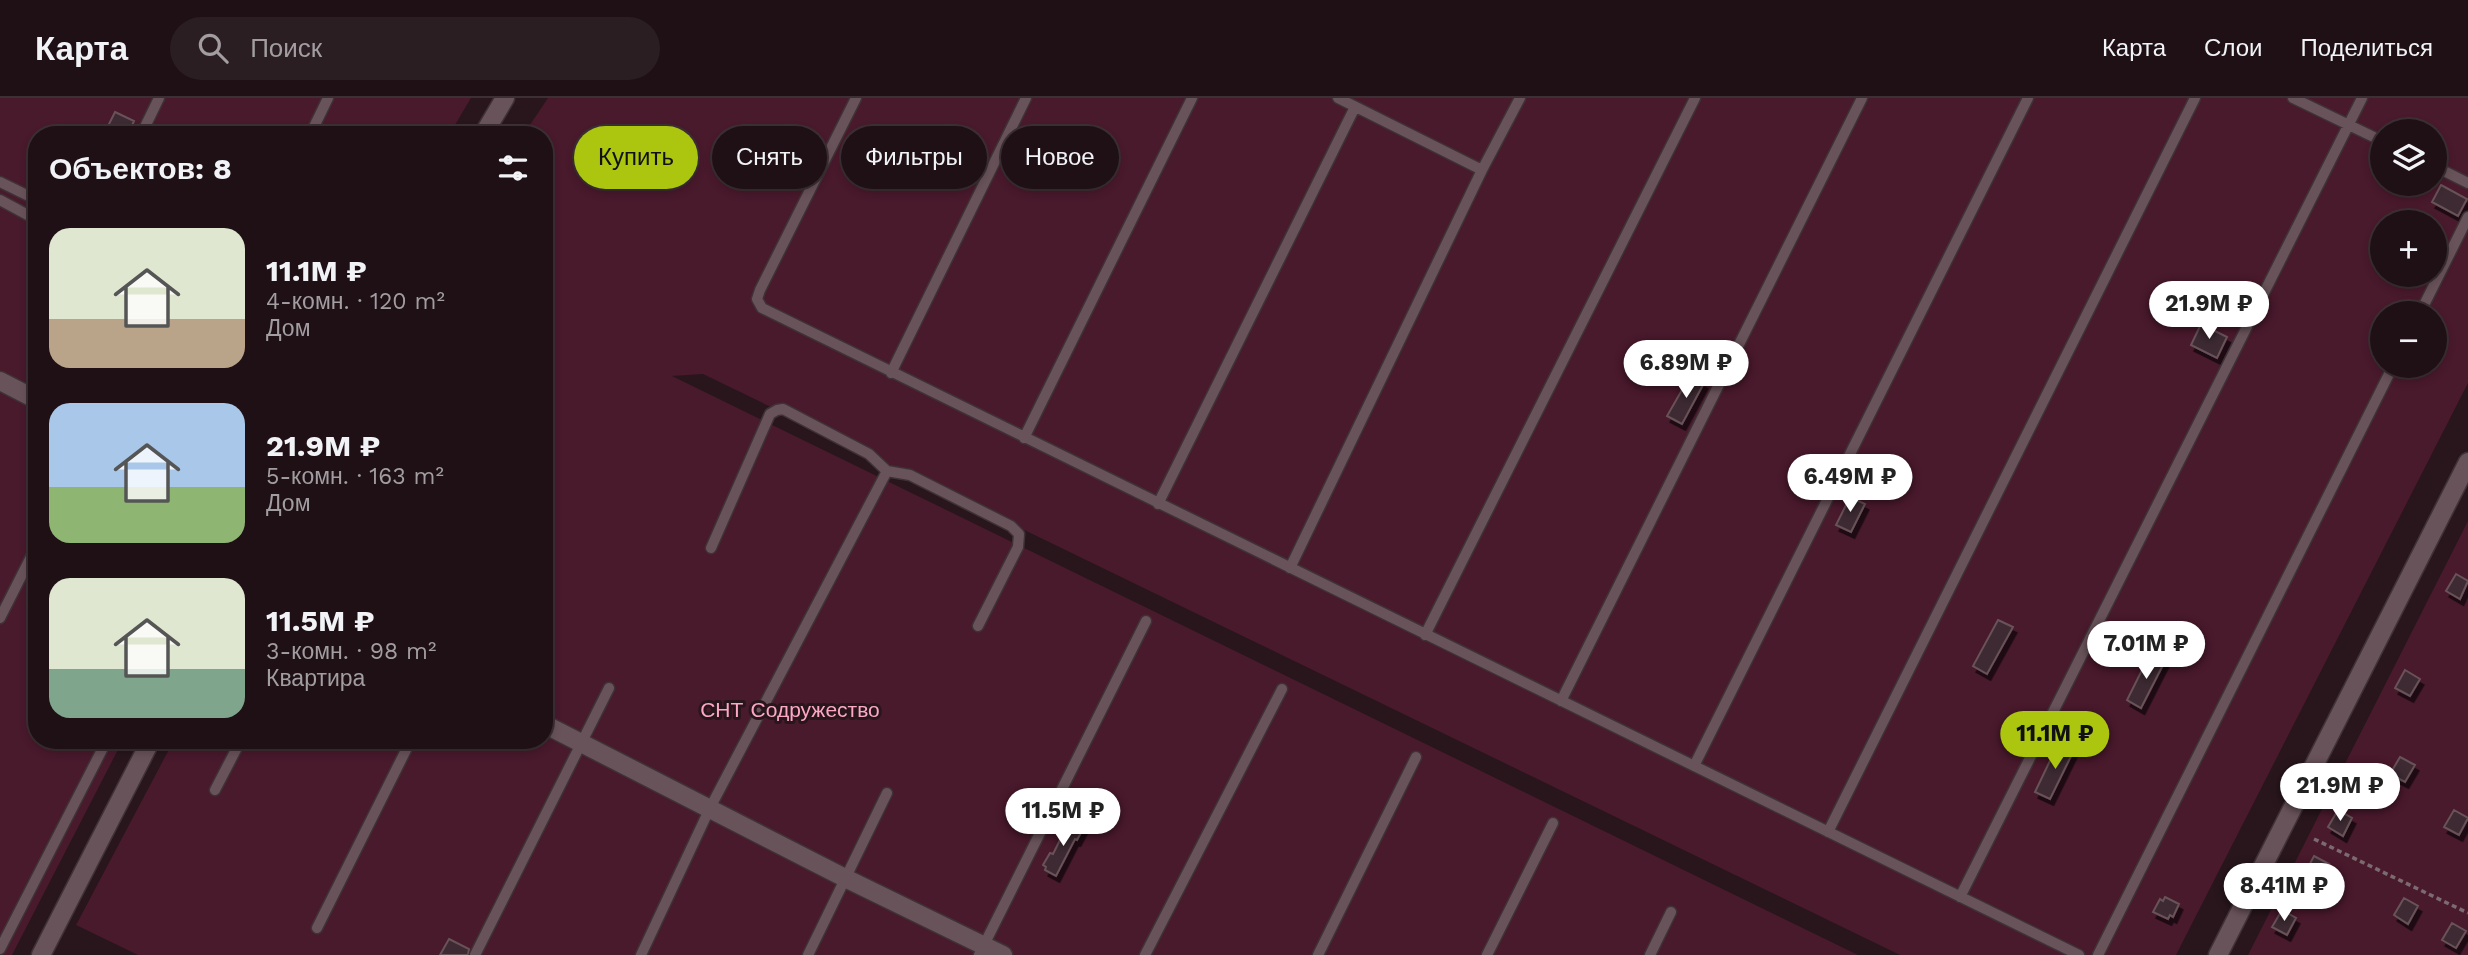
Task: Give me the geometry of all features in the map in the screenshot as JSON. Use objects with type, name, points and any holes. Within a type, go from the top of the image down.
[{"type":"street","points":[[488,126],[505,98]]},
{"type":"street","points":[[0,381],[28,395]]},
{"type":"street","points":[[2218,955],[2468,462]]},
{"type":"street","points":[[553,729],[981,950],[1003,955]]},
{"type":"street","points":[[41,955],[146,749]]},
{"type":"lane","points":[[145,126],[159,98]]},
{"type":"lane","points":[[314,126],[328,98]]},
{"type":"lane","points":[[856,98],[757,299],[762,308],[2079,955]]},
{"type":"lane","points":[[891,373],[1026,98]]},
{"type":"lane","points":[[1024,438],[1192,98]]},
{"type":"lane","points":[[1338,98],[1482,170]]},
{"type":"lane","points":[[1290,568],[1482,170],[1520,98]]},
{"type":"lane","points":[[1425,635],[1695,98]]},
{"type":"lane","points":[[1561,701],[1862,98]]},
{"type":"lane","points":[[1694,766],[2028,98]]},
{"type":"lane","points":[[1828,832],[2195,98]]},
{"type":"lane","points":[[2293,98],[2370,135]]},
{"type":"lane","points":[[1960,897],[2362,98]]},
{"type":"lane","points":[[1158,504],[1355,107]]},
{"type":"lane","points":[[2447,172],[2468,183]]},
{"type":"lane","points":[[0,182],[28,196]]},
{"type":"lane","points":[[0,200],[28,215]]},
{"type":"lane","points":[[2426,301],[2468,217]]},
{"type":"lane","points":[[2098,955],[2387,378]]},
{"type":"lane","points":[[711,548],[770,415],[776,410],[783,410],[869,454],[887,471],[910,475],[1011,526],[1019,534],[1018,547],[978,626]]},
{"type":"lane","points":[[640,955],[710,808],[887,471]]},
{"type":"lane","points":[[0,618],[28,563]]},
{"type":"lane","points":[[981,950],[1146,621]]},
{"type":"lane","points":[[475,955],[609,688]]},
{"type":"lane","points":[[1145,955],[1282,689]]},
{"type":"lane","points":[[0,948],[102,749]]},
{"type":"lane","points":[[215,790],[236,749]]},
{"type":"lane","points":[[317,928],[406,749]]},
{"type":"lane","points":[[1318,955],[1416,757]]},
{"type":"lane","points":[[808,955],[887,793]]},
{"type":"lane","points":[[1487,955],[1553,823]]},
{"type":"lane","points":[[1650,955],[1671,912]]},
{"type":"path","points":[[2314,839],[2468,913]]},
{"type":"green space","points":[[0,98],[471,98],[454,126],[28,126],[28,749],[118,749],[12,955],[0,955]]},
{"type":"green space","name":"СНТ Содружество","points":[[548,98],[2468,98],[2468,383],[2176,955],[1900,955],[703,374],[672,376],[1858,955],[138,955],[76,925],[169,749],[553,749],[553,126],[529,126]]},
{"type":"green space","points":[[2468,521],[2468,955],[2248,955]]},
{"type":"building","points":[[115,112],[134,121],[132,126],[108,126]]},
{"type":"building","points":[[2447,188],[2467,199],[2458,216],[2432,202],[2435,196],[2447,196]]},
{"type":"building","points":[[2201,324],[2227,337],[2217,358],[2191,345]]},
{"type":"building","points":[[1690,376],[1704,383],[1682,424],[1667,416]]},
{"type":"building","points":[[1850,497],[1865,504],[1851,532],[1836,525]]},
{"type":"building","points":[[2456,574],[2468,581],[2460,599],[2446,591]]},
{"type":"building","points":[[1998,620],[2013,627],[1987,674],[1973,666]]},
{"type":"building","points":[[2150,654],[2165,661],[2141,708],[2127,700]]},
{"type":"building","points":[[2405,670],[2420,679],[2410,696],[2395,688]]},
{"type":"building","points":[[2059,742],[2074,750],[2050,799],[2035,792]]},
{"type":"building","points":[[2400,757],[2415,765],[2405,782],[2390,774]]},
{"type":"building","points":[[2338,810],[2352,818],[2343,836],[2328,827]]},
{"type":"building","points":[[2454,810],[2468,818],[2459,835],[2444,827]]},
{"type":"building","points":[[1070,820],[1084,827],[1056,876],[1045,870],[1043,865],[1050,853],[1053,854]]},
{"type":"building","points":[[2314,856],[2329,864],[2319,881],[2305,873]]},
{"type":"building","points":[[2165,897],[2179,904],[2173,917],[2170,915],[2168,919],[2153,912],[2160,899],[2163,901]]},
{"type":"building","points":[[2404,898],[2418,906],[2408,924],[2394,915]]},
{"type":"building","points":[[2282,910],[2296,918],[2287,935],[2272,927]]},
{"type":"building","points":[[2452,923],[2466,931],[2456,948],[2442,940]]},
{"type":"building","points":[[449,939],[469,949],[468,955],[440,955]]}]
